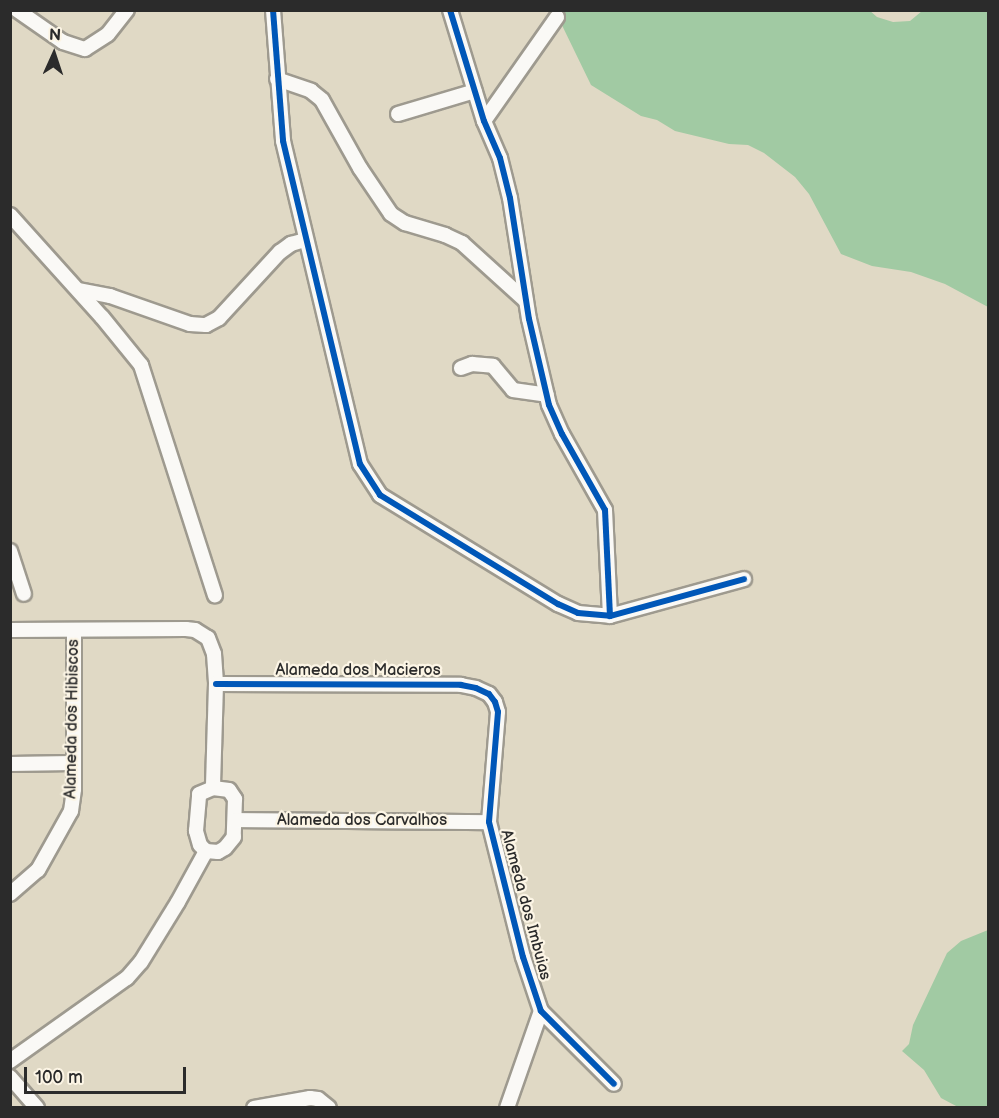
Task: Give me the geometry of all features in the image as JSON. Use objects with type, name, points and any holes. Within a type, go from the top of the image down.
[{"type":"street","points":[[17,10],[63,42],[85,50],[108,34],[127,10]]},
{"type":"street","points":[[273,10],[283,141],[360,464],[380,495],[558,604],[578,613],[610,616],[744,579]]},
{"type":"street","points":[[450,10],[484,121],[500,158],[510,198],[526,301],[553,416],[605,510],[610,616]]},
{"type":"street","points":[[484,121],[557,17]]},
{"type":"street","points":[[277,79],[311,91],[322,100],[360,168],[391,214],[405,223],[445,235],[462,243],[526,301]]},
{"type":"street","points":[[398,114],[475,91]]},
{"type":"street","points":[[10,215],[134,354],[146,378],[215,595]]},
{"type":"street","points":[[79,290],[110,296],[190,324],[207,325],[219,318],[286,247],[305,240]]},
{"type":"street","points":[[102,317],[110,296]]},
{"type":"street","points":[[461,368],[472,364],[493,366],[513,390],[547,395]]},
{"type":"street","points":[[10,551],[24,594]]},
{"type":"street","points":[[10,630],[186,629],[195,630],[207,638],[214,654],[216,684],[213,788]]},
{"type":"street","name":"Alameda dos Hibiscos","points":[[10,894],[38,870],[71,811],[74,763],[74,631]]},
{"type":"street","name":"Alameda dos Macieros","points":[[216,684],[461,685],[489,694],[495,702]]},
{"type":"street","name":"Alameda dos Imbuias","points":[[495,702],[498,712],[489,822],[523,957],[541,1011],[614,1084]]},
{"type":"street","points":[[10,764],[74,763]]},
{"type":"street","points":[[223,788],[232,794],[236,820],[234,837],[231,843],[218,852],[206,851],[197,838],[197,801],[204,790],[223,788]]},
{"type":"street","name":"Alameda dos Carvalhos","points":[[236,820],[489,822]]},
{"type":"street","points":[[10,1061],[127,978],[159,932],[206,851]]},
{"type":"street","points":[[507,1107],[541,1011]]},
{"type":"street","points":[[10,1077],[37,1107]]},
{"type":"street","points":[[254,1107],[310,1098],[318,1099],[329,1107]]},
{"type":"green space","points":[[869,10],[877,17],[893,22],[910,21],[922,11],[988,11],[988,307],[945,284],[911,272],[872,266],[841,254],[809,194],[795,177],[764,153],[748,145],[729,144],[675,131],[657,120],[641,116],[591,85],[557,15],[551,11]]},
{"type":"green space","points":[[988,930],[988,1107],[958,1107],[941,1098],[924,1070],[902,1051],[909,1044],[913,1025],[947,953],[961,941]]},
{"type":"cycle path","points":[[273,10],[283,141],[360,464],[380,495],[558,604],[578,613],[610,616],[744,579]]},
{"type":"cycle path","points":[[450,10],[484,121],[500,158],[510,198],[529,319],[549,405],[562,434],[605,510],[610,616]]},
{"type":"cycle path","points":[[216,684],[461,685],[489,694],[498,712],[489,822],[523,957],[541,1011],[614,1084]]}]
